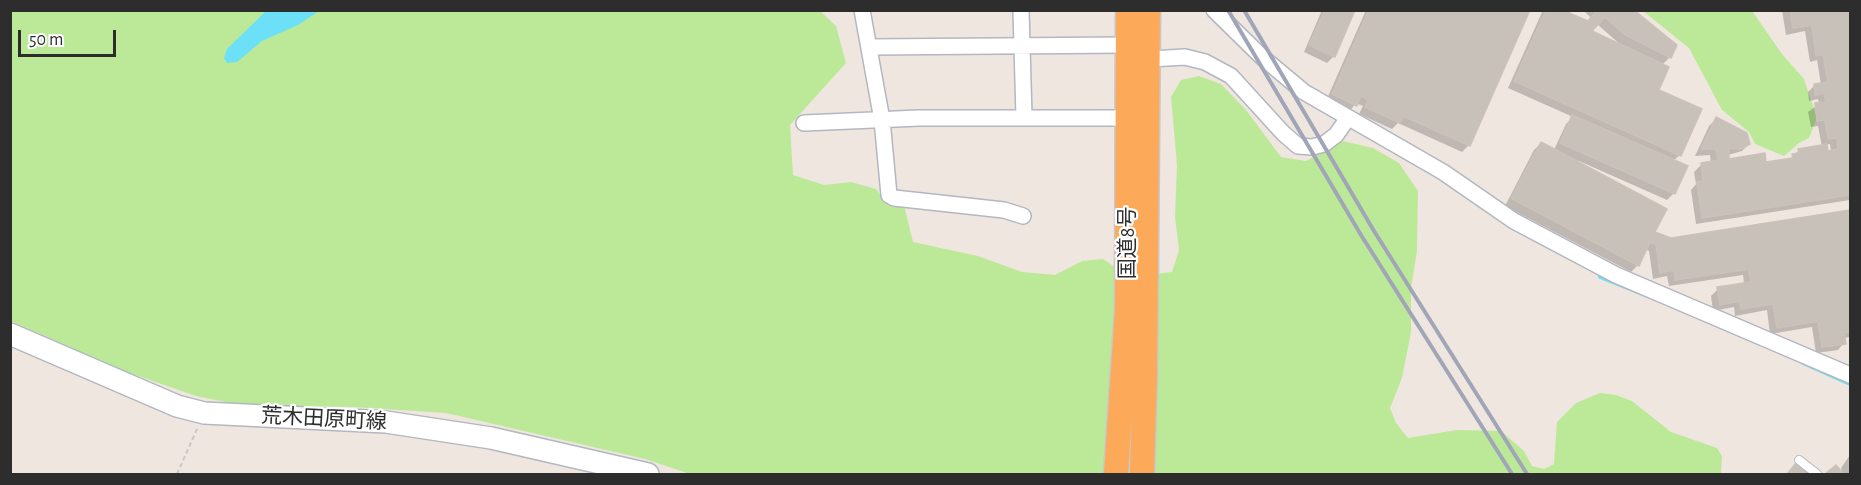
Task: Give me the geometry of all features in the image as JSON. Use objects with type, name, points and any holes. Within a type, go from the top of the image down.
[{"type":"highway","name":"国道8号","points":[[1116,474],[1127,310],[1128,10]]},
{"type":"highway","name":"国道8号","points":[[1142,474],[1150,59],[1148,10]]},
{"type":"main road","name":"荒木田原町線","points":[[10,334],[177,406],[204,413],[386,422],[491,438],[648,474]]},
{"type":"street","points":[[862,10],[882,120],[889,195],[894,198],[1004,210],[1023,216]]},
{"type":"street","points":[[1021,10],[1024,117]]},
{"type":"street","points":[[1214,10],[1262,57],[1304,92],[1443,172],[1515,220],[1616,275],[1851,375]]},
{"type":"street","points":[[869,46],[1128,45]]},
{"type":"street","points":[[1150,59],[1185,57],[1205,62],[1223,71],[1243,86],[1268,117],[1298,146],[1312,147],[1324,144],[1336,135],[1348,118]]},
{"type":"street","points":[[804,123],[1024,117],[1129,118]]},
{"type":"lane","points":[[1799,460],[1817,474]]},
{"type":"path","points":[[177,474],[204,413]]},
{"type":"green space","points":[[10,11],[820,11],[836,26],[846,63],[790,125],[793,175],[824,185],[851,182],[876,189],[888,205],[904,205],[913,242],[978,256],[1022,272],[1055,275],[1082,261],[1103,259],[1130,277],[1172,272],[1179,250],[1175,217],[1177,165],[1171,97],[1181,80],[1199,76],[1221,84],[1246,110],[1281,157],[1306,161],[1343,141],[1373,148],[1399,163],[1418,191],[1417,251],[1411,288],[1411,332],[1402,378],[1390,408],[1396,423],[1408,438],[1457,430],[1501,431],[1524,451],[1532,466],[1544,469],[1554,464],[1557,422],[1576,403],[1600,393],[1616,395],[1632,401],[1671,432],[1717,448],[1722,456],[1721,473],[1725,474],[690,474],[645,459],[446,413],[353,407],[245,406],[196,396],[124,371],[11,321]]},
{"type":"green space","points":[[1643,11],[1752,11],[1782,54],[1804,79],[1817,118],[1809,138],[1784,156],[1755,144],[1749,132],[1722,110],[1689,48]]},
{"type":"water","points":[[266,11],[319,11],[298,25],[262,41],[237,62],[227,63],[224,58],[227,49]]},
{"type":"building","points":[[1325,10],[1355,10],[1335,57],[1309,45]]},
{"type":"building","points":[[1369,10],[1530,10],[1470,146],[1403,116],[1400,123],[1365,107],[1368,99],[1361,96],[1357,106],[1332,94]]},
{"type":"building","points":[[1546,10],[1571,10],[1569,13],[1588,21],[1597,10],[1634,10],[1677,45],[1671,58],[1624,34],[1605,17],[1592,31],[1669,67],[1659,90],[1702,109],[1681,156],[1514,81]]},
{"type":"building","points":[[1790,10],[1850,10],[1850,195],[1702,218],[1697,182],[1703,181],[1701,163],[1718,160],[1716,149],[1701,149],[1716,117],[1747,133],[1750,144],[1741,149],[1729,148],[1729,159],[1765,153],[1766,162],[1793,158],[1792,154],[1799,153],[1798,149],[1827,144],[1828,151],[1838,149],[1837,138],[1828,139],[1825,120],[1817,121],[1815,103],[1826,102],[1824,93],[1815,95],[1814,84],[1828,82],[1823,54],[1816,56],[1812,25],[1793,28]]},
{"type":"building","points":[[1572,115],[1688,166],[1675,194],[1560,143]]},
{"type":"building","points":[[1541,142],[1667,209],[1655,232],[1671,238],[1850,210],[1850,332],[1844,333],[1846,344],[1822,347],[1818,321],[1777,328],[1773,304],[1741,309],[1740,301],[1720,305],[1717,287],[1751,282],[1749,269],[1675,280],[1674,270],[1660,273],[1656,244],[1650,242],[1639,266],[1511,198]]},
{"type":"building","points":[[1797,462],[1811,474],[1787,474]]},
{"type":"building","points":[[1836,465],[1844,474],[1825,474]]},
{"type":"waterway","points":[[1600,277],[1650,297]]},
{"type":"waterway","points":[[1803,363],[1850,384]]},
{"type":"railway","points":[[1228,10],[1361,235],[1512,474]]},
{"type":"railway","points":[[1244,10],[1374,231],[1527,474]]}]
